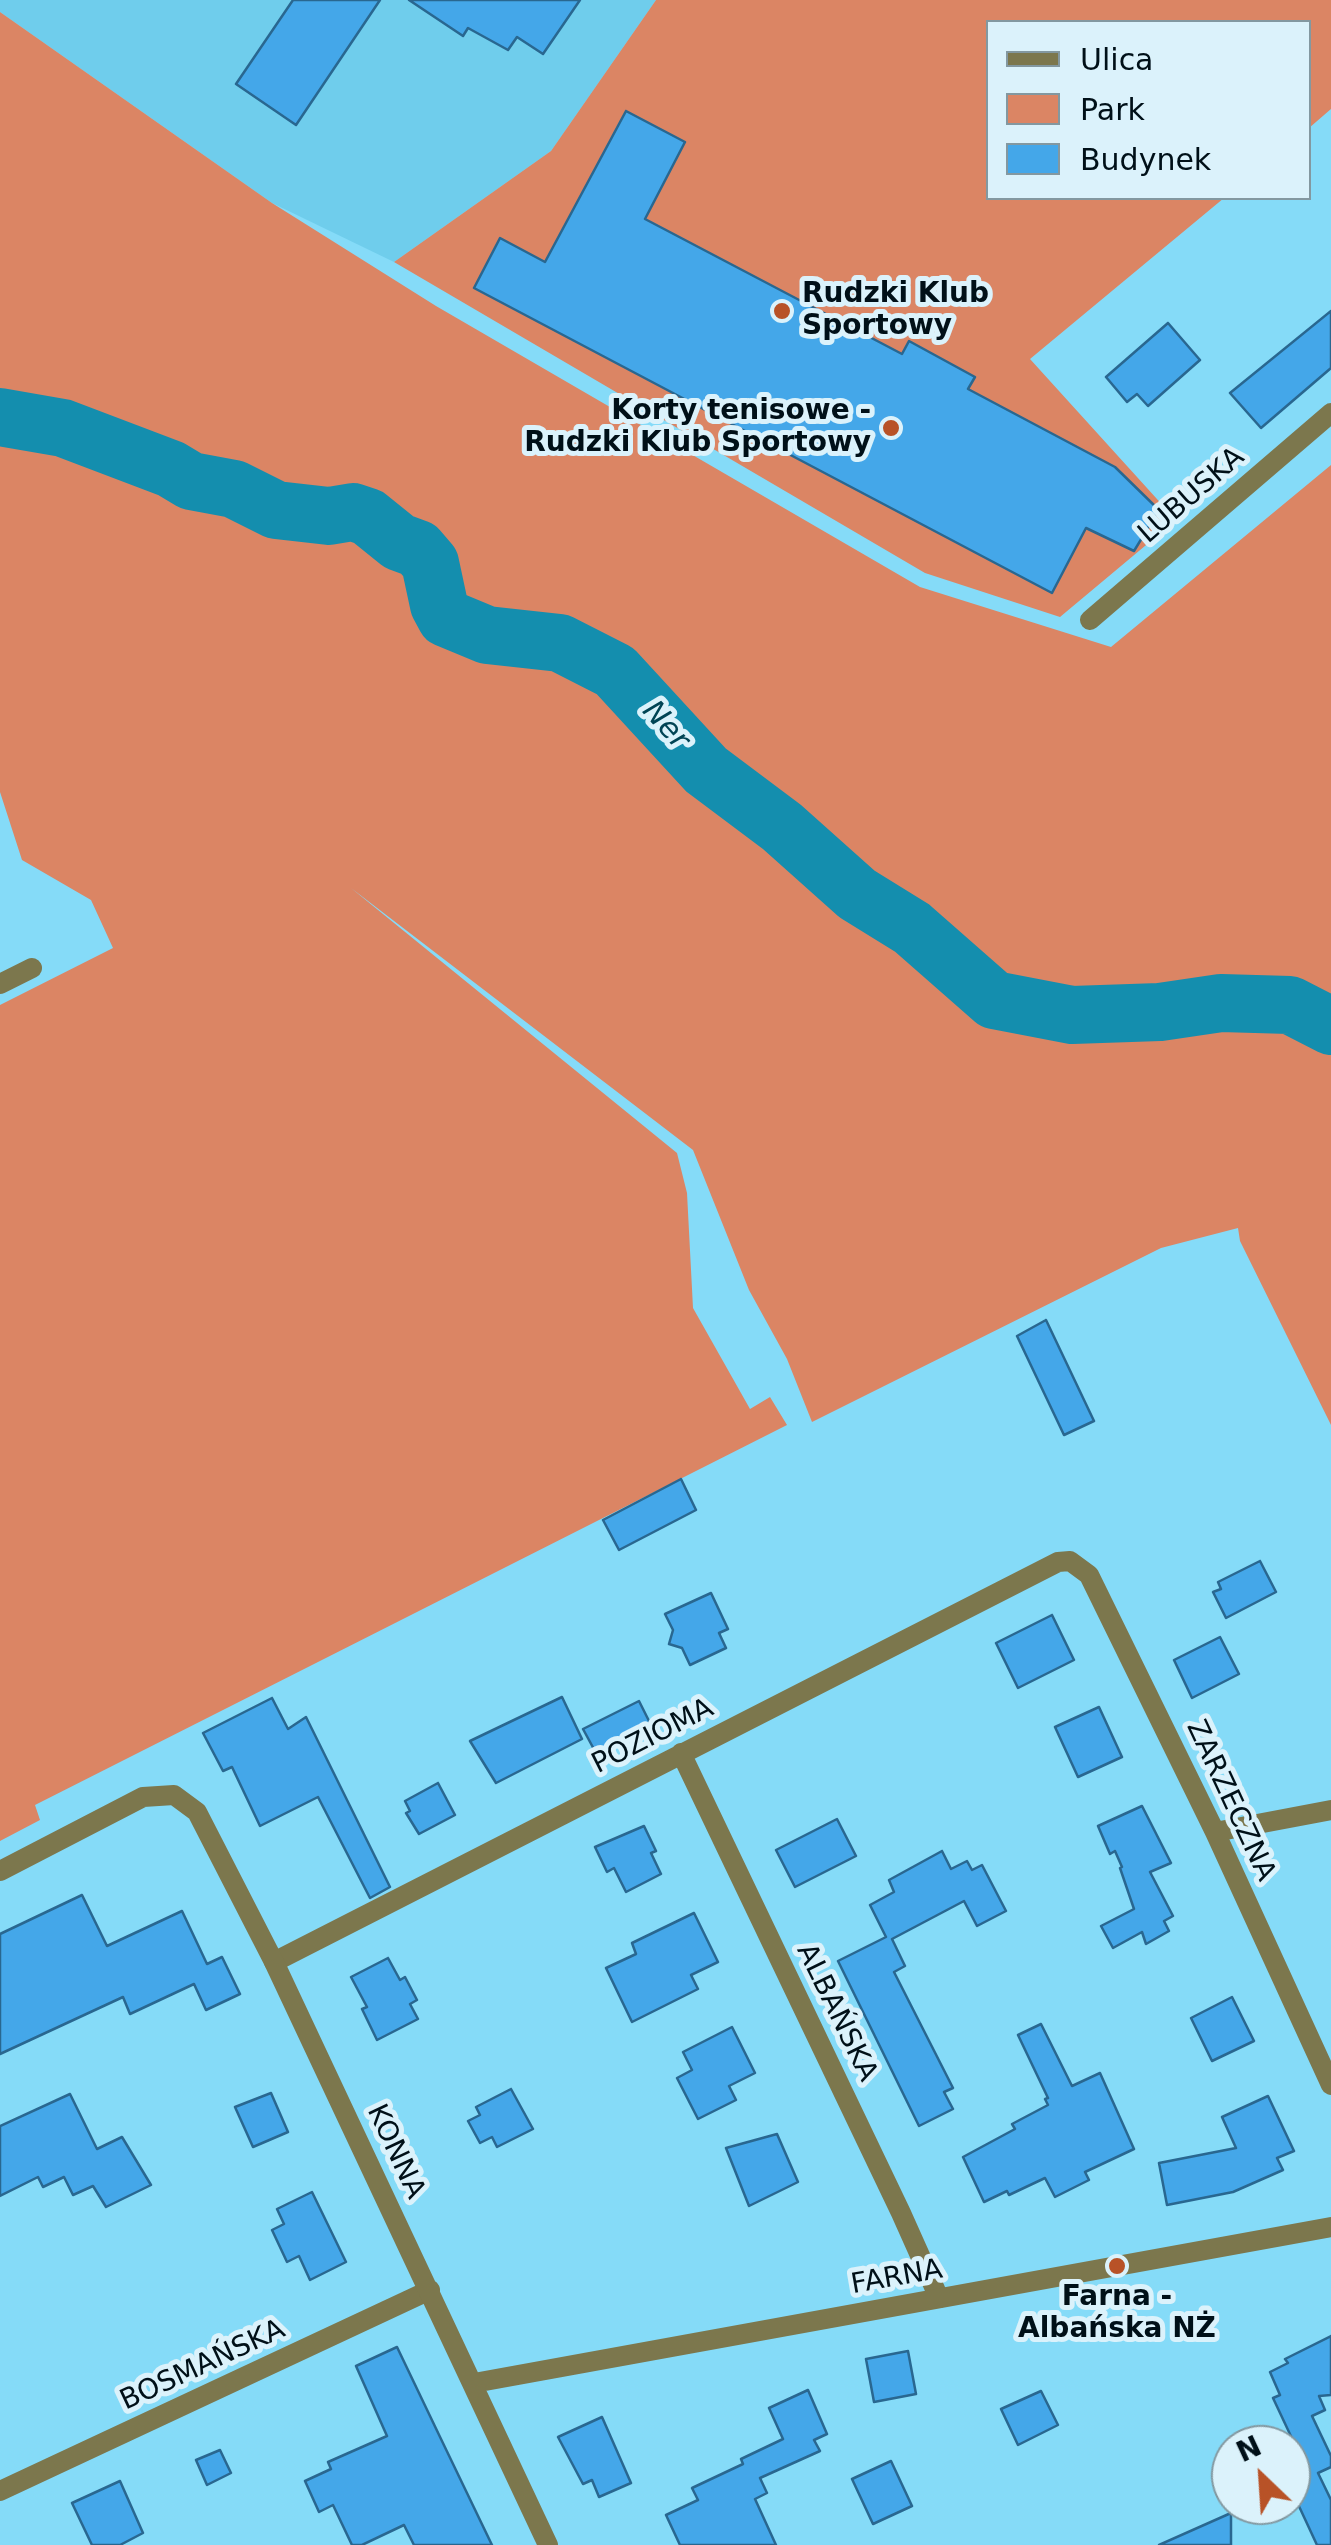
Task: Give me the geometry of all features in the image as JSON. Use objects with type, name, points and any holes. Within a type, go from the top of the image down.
[{"type":"street","name":"LUBUSKA","points":[[1090,620],[1331,413]]},
{"type":"street","points":[[0,984],[32,968]]},
{"type":"street","name":"ZARZECZNA","points":[[1058,1562],[1070,1561],[1090,1575],[1216,1832],[1331,2085]]},
{"type":"street","name":"POZIOMA","points":[[274,1962],[1058,1562]]},
{"type":"street","name":"ALBAŃSKA","points":[[680,1753],[902,2212],[939,2298]]},
{"type":"street","name":"KONNA","points":[[0,1870],[134,1800],[160,1793],[187,1802],[206,1826],[274,1962],[548,2545]]},
{"type":"street","points":[[1216,1832],[1331,1810]]},
{"type":"street","name":"FARNA","points":[[474,2383],[1331,2226]]},
{"type":"street","name":"BOSMAŃSKA","points":[[0,2491],[430,2290]]},
{"type":"shaded area","points":[[0,0],[656,0],[551,151],[394,262],[272,203],[0,12]]},
{"type":"green space","name":"Rudzki Klub Sportowy","points":[[656,0],[1331,0],[1331,109],[1311,126],[1311,20],[986,20],[986,200],[1222,200],[1030,359],[1176,520],[1060,617],[925,573],[394,262],[551,151]]},
{"type":"green space","points":[[0,12],[272,203],[436,306],[920,587],[1111,647],[1331,465],[1331,1425],[1240,1241],[1238,1228],[1161,1248],[812,1422],[787,1359],[749,1290],[693,1150],[351,888],[677,1153],[687,1193],[693,1308],[750,1409],[770,1397],[787,1425],[35,1805],[40,1820],[0,1841],[0,1005],[113,948],[91,900],[22,860],[0,792]]},
{"type":"building","points":[[293,0],[380,0],[296,125],[236,84]]},
{"type":"building","points":[[409,0],[580,0],[543,54],[517,37],[508,50],[468,28],[463,36]]},
{"type":"building","name":"Korty tenisowe - Rudzki Klub Sportowy","points":[[626,111],[685,142],[645,219],[902,354],[909,341],[975,377],[968,389],[1115,467],[1159,510],[1134,551],[1086,528],[1052,593],[474,288],[500,238],[545,262]]},
{"type":"building","points":[[1331,311],[1331,368],[1261,428],[1230,393]]},
{"type":"building","points":[[1168,323],[1200,360],[1148,406],[1137,394],[1127,402],[1106,377]]},
{"type":"building","points":[[1046,1320],[1094,1421],[1064,1435],[1017,1336]]},
{"type":"building","points":[[681,1479],[696,1510],[619,1550],[603,1520]]},
{"type":"building","points":[[1260,1561],[1276,1592],[1226,1618],[1213,1592],[1221,1589],[1218,1582]]},
{"type":"building","points":[[711,1593],[728,1629],[719,1633],[726,1648],[690,1665],[682,1648],[669,1644],[673,1630],[665,1614]]},
{"type":"building","points":[[1052,1615],[1074,1660],[1018,1688],[996,1643]]},
{"type":"building","points":[[1220,1637],[1239,1674],[1192,1698],[1174,1660]]},
{"type":"building","points":[[562,1697],[582,1739],[496,1783],[470,1741]]},
{"type":"building","points":[[272,1698],[288,1729],[306,1717],[390,1887],[370,1898],[318,1797],[260,1826],[232,1767],[223,1771],[203,1733]]},
{"type":"building","points":[[639,1701],[651,1725],[596,1753],[583,1729]]},
{"type":"building","points":[[1099,1707],[1122,1757],[1078,1777],[1055,1727]]},
{"type":"building","points":[[438,1783],[455,1815],[419,1834],[406,1813],[410,1811],[405,1801]]},
{"type":"building","points":[[1142,1806],[1171,1863],[1150,1872],[1173,1916],[1164,1921],[1169,1931],[1146,1944],[1142,1932],[1113,1948],[1101,1926],[1134,1909],[1122,1867],[1115,1851],[1110,1854],[1098,1826]]},
{"type":"building","points":[[837,1819],[856,1856],[795,1887],[776,1850]]},
{"type":"building","points":[[644,1826],[661,1874],[626,1892],[614,1868],[607,1872],[595,1847]]},
{"type":"building","points":[[942,1851],[951,1869],[967,1861],[972,1870],[982,1865],[1006,1911],[977,1926],[964,1901],[892,1939],[905,1966],[894,1972],[953,2088],[944,2092],[953,2109],[919,2126],[838,1961],[886,1937],[870,1905],[894,1892],[889,1880]]},
{"type":"building","points":[[82,1895],[107,1946],[182,1911],[207,1964],[222,1957],[240,1994],[206,2010],[194,1984],[130,2014],[123,1997],[0,2054],[0,1934]]},
{"type":"building","points":[[694,1913],[718,1962],[691,1975],[698,1989],[632,2022],[606,1968],[636,1954],[632,1943]]},
{"type":"building","points":[[388,1958],[400,1980],[405,1977],[417,2000],[410,2004],[418,2019],[377,2040],[362,2009],[367,2007],[351,1977]]},
{"type":"building","points":[[1232,1997],[1254,2041],[1212,2061],[1191,2018]]},
{"type":"building","points":[[1041,2024],[1072,2086],[1100,2073],[1134,2149],[1085,2172],[1089,2180],[1055,2197],[1045,2178],[984,2202],[963,2157],[1015,2129],[1012,2124],[1048,2105],[1018,2035]]},
{"type":"building","points":[[732,2027],[755,2073],[729,2086],[736,2100],[698,2119],[677,2078],[692,2070],[683,2052]]},
{"type":"building","points":[[511,2089],[533,2129],[497,2147],[492,2137],[480,2143],[468,2121],[480,2115],[476,2107]]},
{"type":"building","points":[[271,2093],[288,2132],[253,2147],[235,2107]]},
{"type":"building","points":[[70,2094],[97,2149],[122,2137],[151,2185],[106,2207],[93,2186],[73,2195],[64,2177],[43,2187],[38,2177],[0,2196],[0,2126]]},
{"type":"building","points":[[1268,2096],[1294,2151],[1277,2158],[1283,2170],[1233,2192],[1167,2205],[1159,2163],[1236,2148],[1222,2117]]},
{"type":"building","points":[[777,2134],[798,2182],[749,2206],[726,2148]]},
{"type":"building","points":[[312,2192],[346,2262],[310,2280],[299,2256],[287,2262],[272,2230],[284,2224],[277,2209]]},
{"type":"building","points":[[1331,2336],[1331,2395],[1319,2396],[1325,2410],[1312,2416],[1331,2456],[1331,2467],[1318,2473],[1331,2500],[1331,2545],[1317,2545],[1308,2525],[1311,2525],[1311,2425],[1286,2425],[1273,2398],[1280,2395],[1270,2372],[1288,2363],[1285,2359]]},
{"type":"building","points":[[397,2347],[492,2545],[414,2545],[404,2525],[362,2545],[352,2545],[333,2505],[319,2512],[305,2481],[331,2469],[328,2462],[387,2436],[356,2366]]},
{"type":"building","points":[[908,2351],[916,2394],[874,2402],[866,2359]]},
{"type":"building","points":[[808,2390],[827,2434],[814,2440],[820,2451],[760,2478],[767,2493],[755,2499],[776,2545],[680,2545],[666,2515],[698,2500],[692,2488],[743,2464],[741,2459],[783,2439],[769,2408]]},
{"type":"building","points":[[1041,2391],[1058,2425],[1018,2445],[1001,2409]]},
{"type":"building","points":[[602,2417],[631,2483],[599,2497],[592,2480],[583,2484],[558,2437]]},
{"type":"building","points":[[220,2450],[231,2473],[207,2485],[196,2460]]},
{"type":"building","points":[[891,2461],[912,2506],[873,2524],[852,2479]]},
{"type":"building","points":[[120,2481],[143,2533],[120,2545],[92,2545],[72,2503]]},
{"type":"building","points":[[1211,2522],[1211,2525],[1231,2525],[1231,2545],[1159,2545]]},
{"type":"waterway","name":"Ner","points":[[0,417],[63,428],[171,469],[191,481],[234,489],[276,510],[329,516],[353,512],[368,517],[399,542],[418,549],[430,563],[439,605],[446,618],[487,635],[560,643],[615,671],[706,770],[782,827],[857,894],[912,928],[994,1000],[1072,1015],[1160,1012],[1221,1003],[1290,1005],[1331,1026]]},
{"type":"place","name":"Rudzki Klub Sportowy","points":[[782,311]]},
{"type":"place","name":"Korty tenisowe - Rudzki Klub Sportowy","points":[[891,428]]},
{"type":"place","name":"Farna - Albańska NŻ","points":[[1117,2266]]}]
